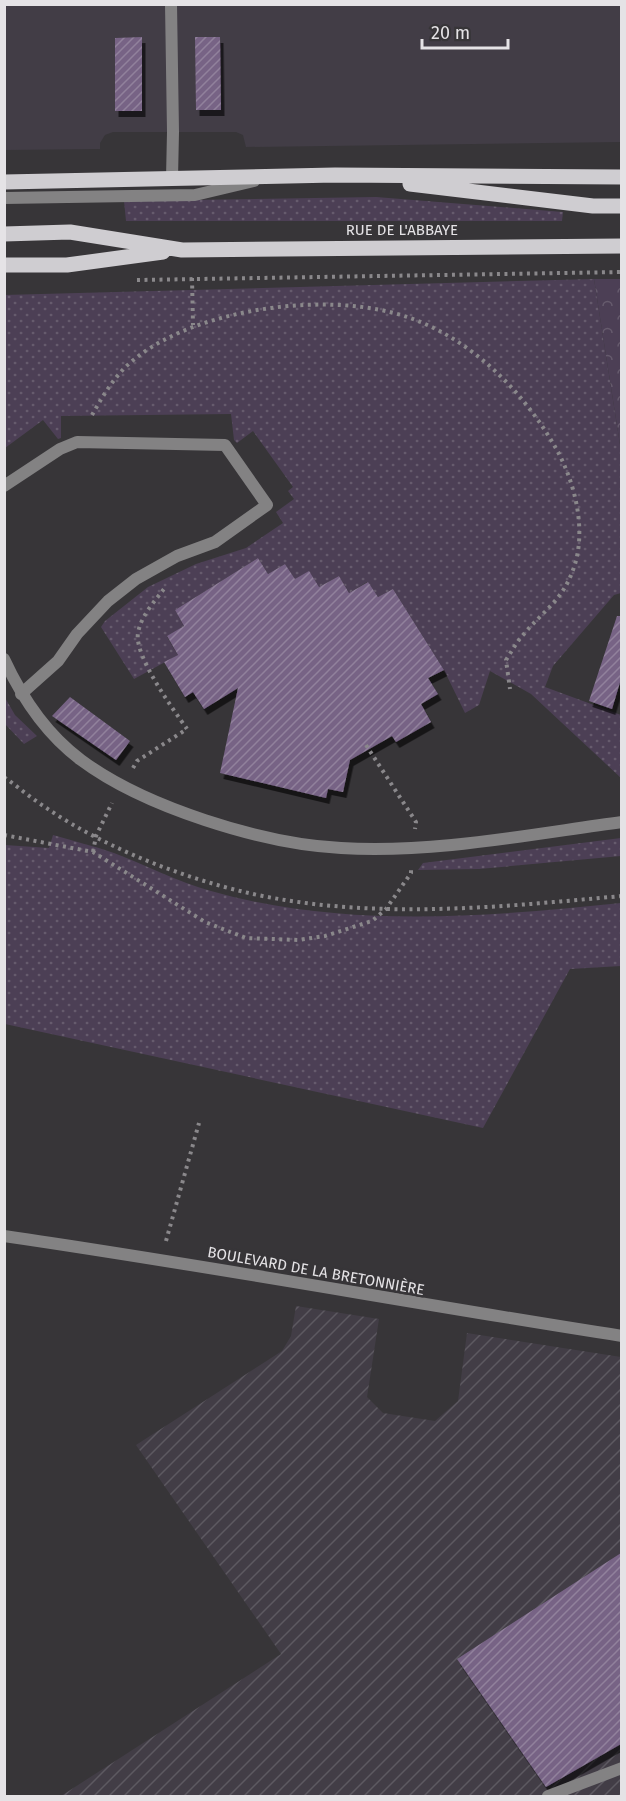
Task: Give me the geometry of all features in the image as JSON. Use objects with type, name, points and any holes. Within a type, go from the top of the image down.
[{"type":"main road","points":[[4,182],[336,176],[621,177]]},
{"type":"main road","points":[[336,176],[593,206],[621,206]]},
{"type":"main road","name":"RUE DE L'ABBAYE","points":[[4,234],[70,232],[182,250]]},
{"type":"main road","name":"RUE DE L'ABBAYE","points":[[4,265],[67,265],[182,250],[621,246]]},
{"type":"lane","points":[[171,4],[172,178]]},
{"type":"lane","points":[[4,198],[195,195],[270,177]]},
{"type":"lane","points":[[4,486],[60,449],[77,442],[225,445],[267,505],[215,542],[177,556],[140,576],[108,601],[77,634],[58,661],[21,694]]},
{"type":"lane","points":[[4,659],[21,694],[47,728],[81,760],[122,785],[187,814],[271,839],[341,848],[412,847],[446,845],[621,822]]},
{"type":"lane","name":"BOULEVARD DE LA BRETONNIÈRE","points":[[4,1236],[162,1259],[406,1302],[621,1336]]},
{"type":"lane","points":[[548,1797],[621,1768]]},
{"type":"path","points":[[135,280],[621,272]]},
{"type":"path","points":[[192,278],[193,325]]},
{"type":"path","points":[[92,415],[113,379],[135,358],[162,340],[193,325],[261,309],[339,306],[382,311],[409,317],[437,330],[471,351],[516,392],[545,428],[563,462],[575,496],[579,534],[574,569],[559,599],[523,634],[506,660],[510,689]]},
{"type":"path","points":[[142,759],[187,729],[143,661],[138,647],[138,632],[146,614],[171,581]]},
{"type":"path","points":[[366,745],[416,822]]},
{"type":"path","points":[[4,777],[45,808],[96,836],[184,874],[252,893],[318,905],[386,909],[498,907],[621,896]]},
{"type":"path","points":[[93,852],[96,836],[122,785]]},
{"type":"path","points":[[4,835],[93,852],[205,922],[246,938],[298,940],[325,936],[372,921],[386,909]]},
{"type":"path","points":[[162,1259],[199,1123]]},
{"type":"shaded area","points":[[4,5],[621,5],[621,142],[246,147],[243,135],[236,132],[113,132],[105,135],[100,143],[100,149],[5,150]]},
{"type":"shaded area","points":[[296,1306],[379,1319],[367,1397],[383,1413],[435,1421],[458,1401],[467,1333],[621,1357],[621,1796],[61,1796],[281,1654],[136,1445],[282,1351],[291,1336]]},
{"type":"green space","points":[[376,197],[563,212],[562,221],[126,221],[124,201]]},
{"type":"green space","points":[[594,279],[621,451],[621,593],[614,595],[553,666],[545,687],[621,715],[621,778],[531,694],[490,671],[479,705],[465,713],[444,670],[393,589],[378,597],[367,582],[349,593],[339,576],[319,587],[295,579],[285,564],[268,574],[258,558],[175,610],[184,626],[167,637],[178,655],[134,679],[101,627],[105,621],[148,587],[196,564],[246,548],[283,523],[276,512],[294,499],[288,491],[293,487],[253,431],[237,443],[234,440],[231,414],[61,416],[61,438],[58,439],[43,420],[5,448],[4,295]]},
{"type":"green space","points":[[594,279],[621,279],[621,451]]},
{"type":"green space","points":[[4,696],[15,715],[37,736],[24,744],[5,724]]},
{"type":"green space","points":[[53,835],[114,853],[211,891],[262,903],[312,911],[364,915],[467,915],[621,903],[621,966],[570,969],[483,1128],[5,1024],[5,845],[49,848]]},
{"type":"green space","points":[[621,838],[621,856],[479,869],[418,870],[423,863]]},
{"type":"building","points":[[142,37],[142,111],[115,111],[115,38]]},
{"type":"building","points":[[195,37],[220,37],[221,110],[196,110]]},
{"type":"building","points":[[258,558],[268,574],[285,564],[295,579],[309,571],[319,587],[339,576],[349,593],[368,582],[378,597],[393,589],[444,670],[428,678],[438,694],[421,704],[431,722],[396,742],[392,736],[350,760],[343,792],[328,789],[326,798],[220,773],[238,688],[204,709],[193,692],[185,697],[164,662],[178,655],[167,636],[184,626],[175,610]]},
{"type":"building","points":[[617,616],[621,616],[621,679],[612,709],[589,701]]},
{"type":"building","points":[[70,697],[130,741],[116,760],[52,716]]},
{"type":"building","points":[[621,1553],[621,1744],[546,1787],[457,1659]]}]
